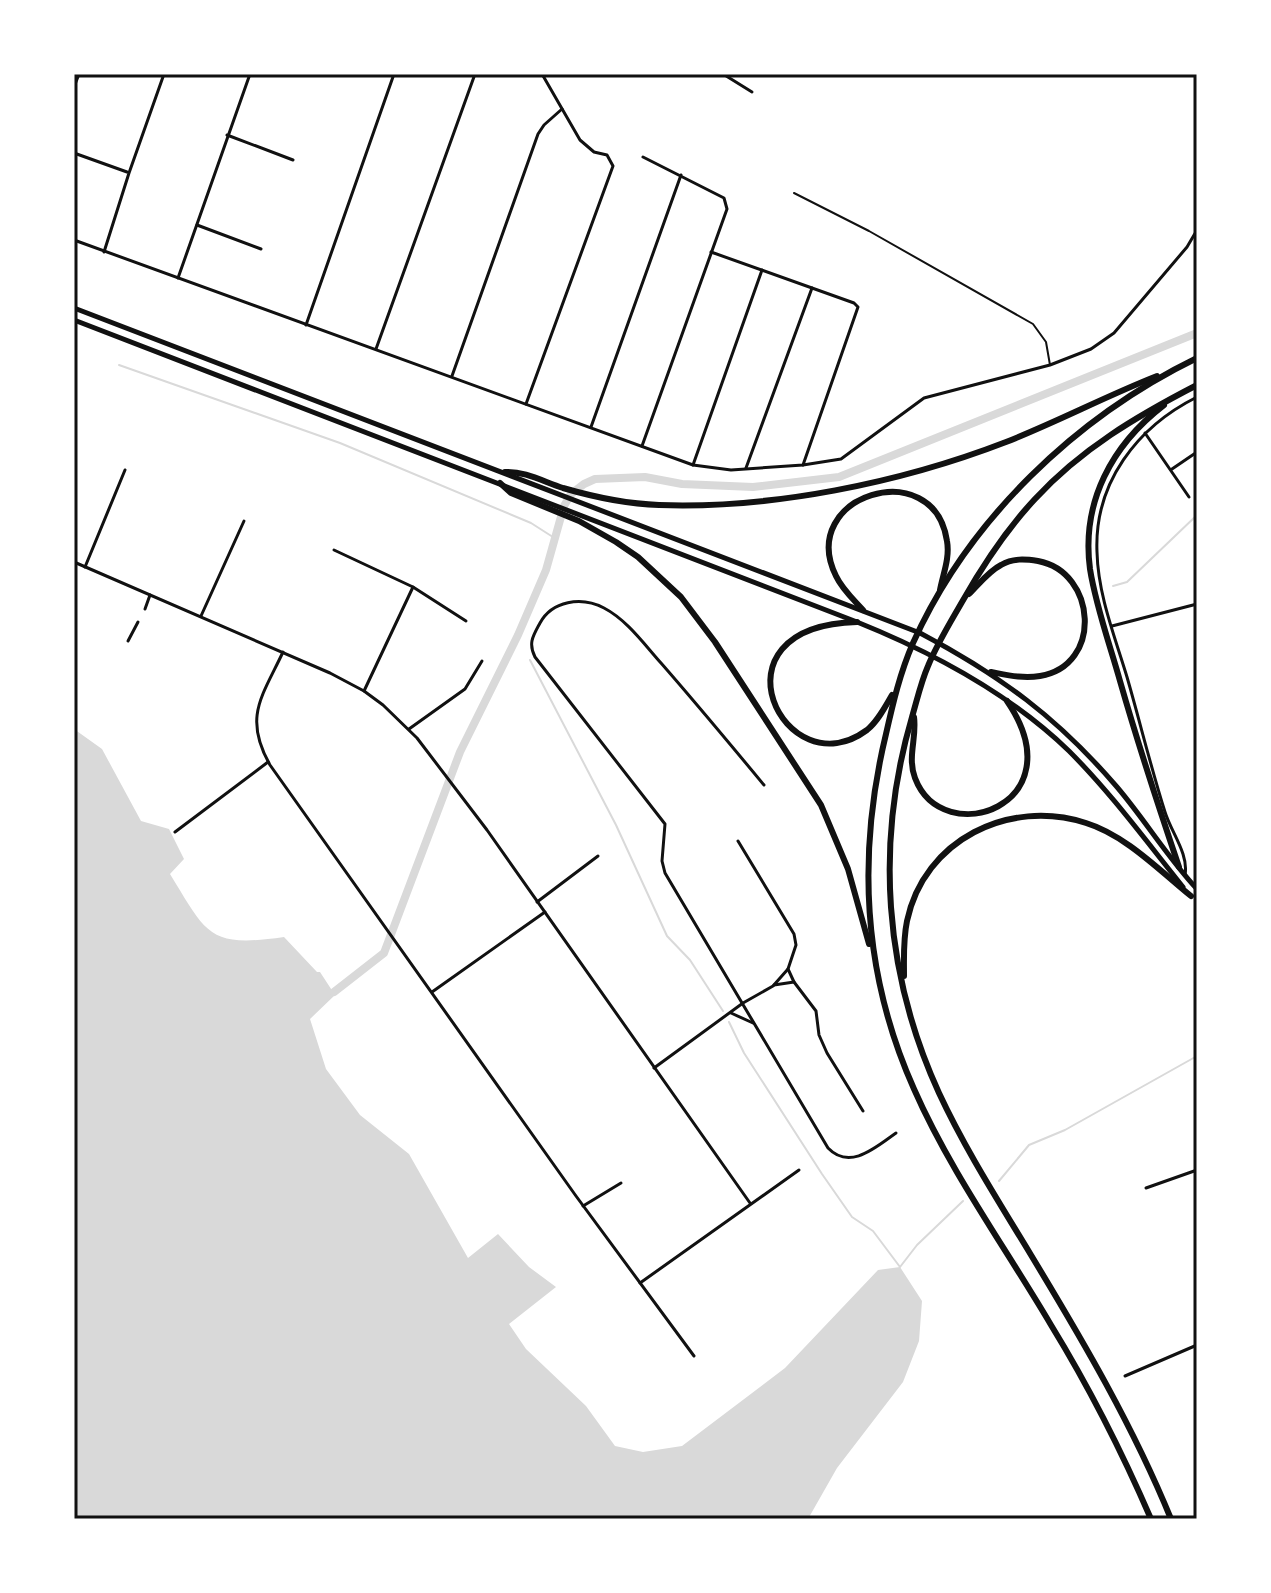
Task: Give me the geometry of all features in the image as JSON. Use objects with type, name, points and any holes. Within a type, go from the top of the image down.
[{"type":"highway","points":[[505,472],[516,471],[552,488],[634,503],[703,506],[771,500],[864,483],[948,461],[993,446],[1197,358]]},
{"type":"highway","points":[[857,622],[833,622],[808,629],[787,643],[777,655],[771,678],[775,706],[790,728],[803,737],[830,742],[856,737],[876,721],[894,692],[914,642],[939,594],[981,533],[1041,466],[1112,408],[1175,369]]},
{"type":"highway","points":[[1171,1519],[1152,1472],[1108,1385],[982,1174],[939,1093],[919,1043],[904,992],[893,938],[888,860],[897,775],[927,667],[986,561],[1051,483],[1121,427],[1197,385]]},
{"type":"highway","points":[[1178,394],[1133,431],[1111,462],[1095,503],[1089,548],[1095,594],[1116,669],[1156,804],[1179,867]]},
{"type":"highway","points":[[500,483],[511,493],[579,518],[663,578],[715,642],[807,780],[829,820],[848,869],[897,1048],[910,1081],[966,1185],[1086,1385],[1151,1519]]},
{"type":"highway","points":[[863,610],[835,574],[831,559],[832,533],[844,512],[869,494],[898,491],[914,496],[937,515],[944,529],[948,553],[939,594]]},
{"type":"highway","points":[[964,599],[1002,564],[1024,559],[1050,564],[1065,573],[1080,592],[1086,625],[1070,660],[1048,674],[1018,677],[991,672]]},
{"type":"highway","points":[[874,959],[868,876],[869,839],[879,764],[894,692]]},
{"type":"highway","points":[[913,712],[915,725],[910,747],[916,781],[935,804],[957,813],[980,813],[992,810],[1010,798],[1022,782],[1029,747],[1021,721],[1007,701]]},
{"type":"highway","points":[[904,992],[907,920],[921,883],[944,852],[974,829],[998,821],[1044,815],[1087,823],[1107,831],[1191,896]]},
{"type":"main road","points":[[74,308],[505,472]]},
{"type":"main road","points":[[74,320],[500,483]]},
{"type":"main road","points":[[552,488],[616,517],[920,633],[991,672],[1074,739],[1197,889]]},
{"type":"main road","points":[[579,518],[857,622],[940,659],[1007,701],[1068,750],[1197,903]]},
{"type":"street","points":[[74,87],[79,74]]},
{"type":"street","points":[[104,252],[164,74]]},
{"type":"street","points":[[178,279],[250,74]]},
{"type":"street","points":[[306,325],[394,74]]},
{"type":"street","points":[[376,349],[475,74]]},
{"type":"street","points":[[526,404],[613,166],[607,155],[586,147],[542,74]]},
{"type":"street","points":[[723,74],[752,92]]},
{"type":"street","points":[[452,376],[538,134],[562,109]]},
{"type":"street","points":[[227,135],[293,160]]},
{"type":"street","points":[[74,153],[129,173]]},
{"type":"street","points":[[642,446],[727,209],[727,202],[643,157]]},
{"type":"street","points":[[591,427],[681,175]]},
{"type":"street","points":[[196,225],[261,249]]},
{"type":"street","points":[[74,240],[693,465],[718,470],[829,462],[851,454],[924,398],[1050,365],[1091,349],[1114,333],[1187,247],[1197,230]]},
{"type":"street","points":[[711,252],[858,307],[803,465]]},
{"type":"street","points":[[693,465],[762,270]]},
{"type":"street","points":[[746,468],[812,288]]},
{"type":"street","points":[[1185,875],[1185,859],[1166,814],[1103,594],[1098,563],[1101,514],[1114,474],[1125,455],[1160,420],[1197,397]]},
{"type":"street","points":[[1145,433],[1189,497]]},
{"type":"street","points":[[1172,469],[1197,452]]},
{"type":"street","points":[[85,567],[125,470]]},
{"type":"street","points":[[201,617],[244,521]]},
{"type":"street","points":[[334,550],[413,587],[466,621]]},
{"type":"street","points":[[74,562],[283,652],[364,691],[409,729],[545,912],[750,1203]]},
{"type":"street","points":[[364,691],[413,587]]},
{"type":"street","points":[[145,609],[150,595]]},
{"type":"street","points":[[764,785],[683,688],[619,618],[592,603],[560,604],[546,612],[530,648],[665,824],[662,861],[665,873],[835,1155],[850,1159],[869,1152],[896,1133]]},
{"type":"street","points":[[1112,626],[1197,604]]},
{"type":"street","points":[[128,641],[138,622]]},
{"type":"street","points":[[283,652],[258,707],[255,722],[257,736],[268,762],[583,1206],[694,1356]]},
{"type":"street","points":[[409,729],[465,689],[482,661]]},
{"type":"street","points":[[175,832],[268,762]]},
{"type":"street","points":[[738,841],[794,934],[796,945],[788,969],[773,986]]},
{"type":"street","points":[[537,902],[598,856]]},
{"type":"street","points":[[432,992],[545,912]]},
{"type":"street","points":[[788,969],[816,1011],[819,1035],[827,1053],[863,1111]]},
{"type":"street","points":[[654,1068],[743,1003],[773,986],[794,982]]},
{"type":"street","points":[[731,1013],[753,1023]]},
{"type":"street","points":[[640,1283],[799,1170]]},
{"type":"street","points":[[1146,1188],[1197,1170]]},
{"type":"street","points":[[583,1206],[621,1183]]},
{"type":"street","points":[[1125,1376],[1197,1345]]},
{"type":"lane","points":[[794,193],[869,231],[1033,324],[1046,342],[1050,365]]},
{"type":"shaded area","points":[[74,729],[102,749],[141,821],[169,829],[184,859],[170,874],[202,923],[224,938],[259,940],[284,937],[320,972],[335,995],[310,1019],[326,1069],[360,1115],[409,1154],[468,1258],[498,1234],[529,1267],[556,1287],[509,1324],[526,1349],[586,1406],[615,1446],[643,1452],[682,1446],[785,1368],[878,1270],[900,1267],[922,1301],[919,1341],[903,1382],[837,1468],[808,1519],[74,1519]]},
{"type":"waterway","points":[[334,992],[384,953],[460,752],[518,635],[546,570],[564,506],[571,494],[584,484],[595,479],[645,477],[682,484],[753,487],[839,477],[1197,333]]},
{"type":"waterway","points":[[119,365],[340,443],[531,523],[556,539]]},
{"type":"waterway","points":[[1113,586],[1127,582],[1197,515]]},
{"type":"waterway","points":[[530,660],[616,825],[667,936],[690,960],[723,1011]]},
{"type":"waterway","points":[[729,1022],[744,1053],[852,1217],[873,1231],[900,1267],[917,1245],[963,1201]]},
{"type":"waterway","points":[[999,1181],[1029,1145],[1065,1130],[1197,1056]]}]
